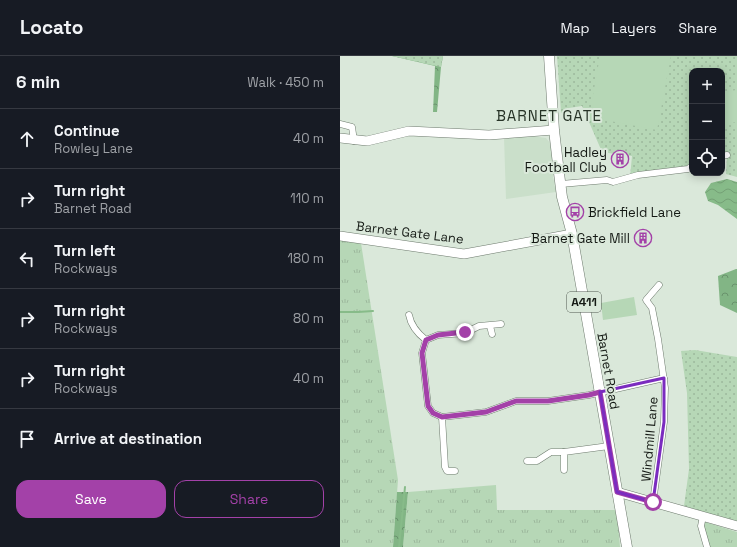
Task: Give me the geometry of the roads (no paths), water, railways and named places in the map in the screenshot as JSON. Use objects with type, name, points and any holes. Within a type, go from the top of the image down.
[{"type":"main road","name":"Barnet Road","points":[[549,56],[554,130],[560,184],[572,234],[627,547]]},
{"type":"street","points":[[340,124],[352,127],[354,140]]},
{"type":"street","points":[[340,138],[366,141],[410,131],[489,135],[554,130]]},
{"type":"street","points":[[560,184],[607,180],[613,182],[638,175],[689,168]]},
{"type":"street","name":"Barnet Gate Lane","points":[[340,236],[464,254],[572,234]]},
{"type":"street","name":"Windmill Lane","points":[[653,502],[664,422],[665,388],[652,308],[646,300],[659,285]]},
{"type":"street","points":[[409,315],[411,323],[418,334],[426,340]]},
{"type":"street","points":[[426,340],[438,335],[465,332],[479,326],[501,324]]},
{"type":"street","points":[[490,326],[492,334]]},
{"type":"street","points":[[426,340],[422,353],[428,406],[433,413],[442,417],[445,467],[447,471],[455,471]]},
{"type":"street","name":"Windmill Lane","points":[[442,417],[486,412],[516,401],[548,401],[589,395],[664,378]]},
{"type":"street","points":[[527,461],[537,461],[551,452],[564,452],[609,446]]},
{"type":"street","points":[[564,452],[564,470]]},
{"type":"street","points":[[617,492],[737,526]]},
{"type":"street","points":[[703,516],[701,526],[707,547]]},
{"type":"water","points":[[727,179],[737,182],[737,219],[718,205],[708,201],[705,192],[711,183]]},
{"type":"waterway","points":[[340,312],[373,311]]},
{"type":"waterway","points":[[399,547],[405,487]]},
{"type":"place","name":"Hadley Football Club","points":[[620,159]]},
{"type":"place","name":"Brickfield Lane","points":[[575,212]]},
{"type":"place","name":"Barnet Gate Mill","points":[[643,238]]},
{"type":"district","name":"BARNET GATE","points":[[549,116]]}]
